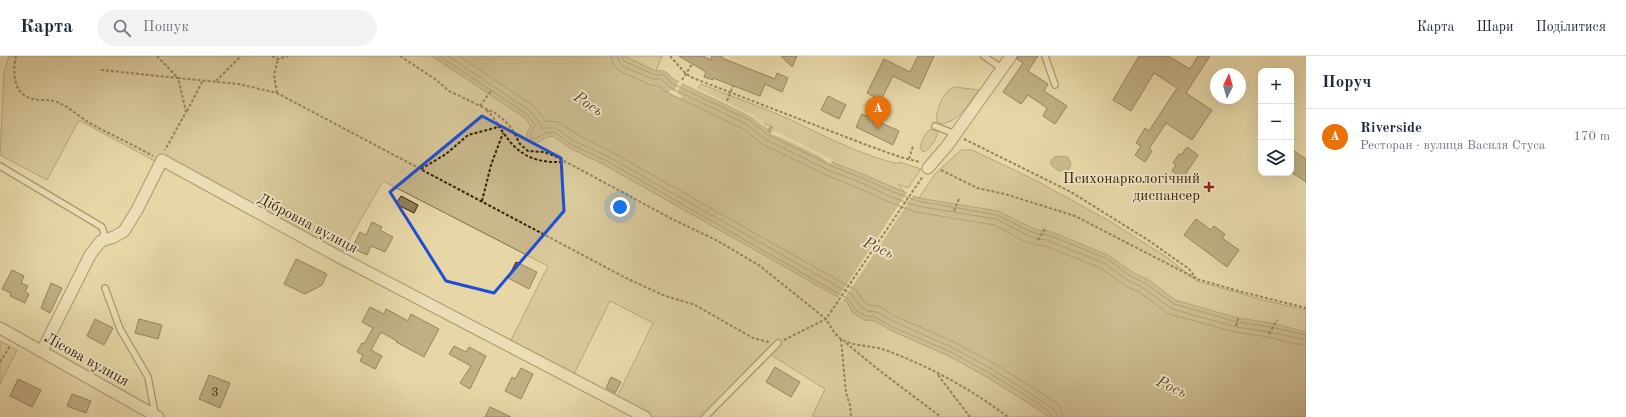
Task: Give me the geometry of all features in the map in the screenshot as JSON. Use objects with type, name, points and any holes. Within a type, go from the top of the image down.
[{"type":"street","points":[[929,166],[947,146],[1011,56]]},
{"type":"street","points":[[42,351],[90,255],[101,241],[114,237],[124,231],[138,210],[162,160]]},
{"type":"street","name":"Дібровна вулиця","points":[[162,160],[339,257],[645,417]]},
{"type":"street","name":"Лісова вулиця","points":[[0,328],[156,416]]},
{"type":"lane","points":[[984,56],[1001,68]]},
{"type":"lane","points":[[1045,56],[1055,85]]},
{"type":"lane","points":[[935,126],[955,134]]},
{"type":"lane","points":[[0,166],[102,227],[104,233],[101,241]]},
{"type":"lane","points":[[105,288],[120,329],[148,377],[156,416]]},
{"type":"lane","points":[[705,417],[778,343]]},
{"type":"path","points":[[16,56],[14,63],[16,85],[24,95],[38,101],[54,102],[71,110],[87,121],[162,160],[163,153],[204,80]]},
{"type":"path","points":[[157,56],[178,78],[186,112]]},
{"type":"path","points":[[216,81],[241,56]]},
{"type":"path","points":[[272,56],[278,59],[288,56]]},
{"type":"path","points":[[400,56],[435,79],[449,91],[504,120],[512,129],[520,144],[528,151],[544,152],[566,162],[672,219],[718,241],[760,266],[826,319],[833,331],[841,339],[880,371],[941,417]]},
{"type":"path","points":[[670,56],[686,74],[731,93],[864,144],[929,166],[977,188],[1005,194],[1075,216],[1197,279],[1306,308]]},
{"type":"path","points":[[277,93],[274,75],[278,59]]},
{"type":"path","points":[[682,80],[692,64]]},
{"type":"path","points":[[101,70],[216,81],[238,84],[277,93],[632,281],[663,295],[695,305],[753,338],[766,342],[778,343],[826,319],[929,166]]},
{"type":"path","points":[[727,101],[733,86]]},
{"type":"path","points":[[480,106],[490,91]]},
{"type":"path","points":[[480,106],[493,115],[503,133],[519,151],[538,161],[551,163],[566,162]]},
{"type":"path","points":[[421,169],[446,154],[468,135],[495,128],[498,125]]},
{"type":"path","points":[[482,201],[491,165],[503,133]]},
{"type":"path","points":[[955,134],[1072,192],[1148,240],[1189,269],[1197,279]]},
{"type":"path","points":[[909,159],[913,146]]},
{"type":"path","points":[[954,211],[959,199]]},
{"type":"path","points":[[1038,240],[1046,227]]},
{"type":"path","points":[[1236,326],[1238,318]]},
{"type":"path","points":[[1270,334],[1277,320]]},
{"type":"path","points":[[0,362],[16,336]]},
{"type":"path","points":[[841,339],[846,393],[850,405],[851,417]]},
{"type":"path","points":[[845,342],[883,349],[921,365],[982,398],[1008,417]]},
{"type":"path","points":[[937,373],[970,417]]},
{"type":"highlighted area","points":[[482,116],[561,158],[564,211],[494,293],[446,281],[390,192]]},
{"type":"shaded area","points":[[9,56],[432,56],[525,118],[531,126],[527,133],[539,142],[546,137],[553,136],[570,148],[603,164],[847,302],[853,313],[865,320],[873,320],[890,330],[949,356],[987,377],[1050,417],[812,417],[825,389],[768,353],[705,417],[645,417],[615,401],[653,323],[610,301],[574,374],[510,342],[548,266],[383,181],[339,257],[79,120],[47,180],[0,155],[4,72]]},
{"type":"shaded area","points":[[624,56],[662,56],[656,71]]},
{"type":"shaded area","points":[[701,84],[778,114],[870,156],[899,164],[899,162],[921,169],[908,188],[898,184],[905,192],[834,163],[772,132],[774,128],[766,124],[764,127],[752,117],[697,90]]},
{"type":"shaded area","points":[[955,87],[979,90],[958,116],[947,123],[940,124],[937,122],[937,119],[941,102],[947,92]]},
{"type":"shaded area","points":[[931,129],[936,131],[938,134],[930,147],[923,152],[920,148],[925,135]]},
{"type":"shaded area","points":[[961,150],[972,150],[1035,180],[1111,222],[1168,258],[1197,281],[1263,300],[1306,310],[1306,360],[1175,300],[1147,279],[954,207],[919,198],[935,174]]},
{"type":"shaded area","points":[[0,341],[17,350],[0,384]]},
{"type":"water","name":"Рось","points":[[432,56],[624,56],[656,71],[666,72],[673,79],[752,117],[769,131],[834,163],[894,188],[919,198],[998,211],[1030,227],[1049,231],[1108,255],[1134,273],[1147,279],[1175,300],[1238,318],[1271,323],[1306,332],[1306,417],[1050,417],[987,377],[949,356],[890,330],[873,320],[865,320],[853,313],[847,302],[603,164],[570,148],[553,136],[547,137],[532,144],[526,139],[527,133],[531,126],[525,118]]},
{"type":"water","points":[[1054,157],[1068,157],[1071,163],[1069,169],[1064,172],[1056,169],[1050,162]]},
{"type":"pier","points":[[680,80],[753,115],[765,125],[764,127],[752,117],[682,83],[677,93],[682,96],[680,99],[669,93],[670,90],[674,91]]},
{"type":"pier","points":[[773,130],[833,160],[830,164],[819,156],[771,134]]},
{"type":"pier","points":[[908,191],[914,194],[842,302],[837,299]]},
{"type":"building","points":[[679,56],[703,56],[711,60],[712,56],[722,56],[722,58],[775,79],[777,73],[788,78],[782,92],[765,84],[760,96],[713,78],[713,80],[704,77],[706,72]]},
{"type":"building","points":[[781,56],[797,56],[792,67]]},
{"type":"building","points":[[918,56],[934,56],[919,89],[893,76],[881,100],[867,93],[884,59],[910,72]]},
{"type":"building","points":[[1018,56],[1038,56],[1028,71],[1048,84],[1044,91],[1067,106],[1055,124],[1043,116],[1047,108],[1028,95],[1021,104],[1003,92],[1023,63],[1017,59]]},
{"type":"building","points":[[1139,56],[1168,56],[1190,69],[1198,56],[1210,56],[1186,93],[1212,110],[1192,140],[1166,123],[1149,149],[1152,151],[1145,162],[1135,155],[1141,146],[1136,143],[1145,128],[1149,131],[1177,88],[1154,73],[1131,111],[1113,100]]},
{"type":"building","points":[[828,96],[846,105],[839,119],[821,110]]},
{"type":"building","points":[[862,114],[899,131],[893,145],[856,127]]},
{"type":"building","points":[[1187,147],[1198,155],[1183,178],[1172,171],[1176,165],[1173,163],[1179,154],[1181,155]]},
{"type":"building","points":[[1294,151],[1306,159],[1306,182],[1294,174]]},
{"type":"building","points":[[401,196],[418,205],[414,213],[396,204]]},
{"type":"building","points":[[1196,219],[1211,230],[1214,226],[1225,234],[1222,238],[1239,250],[1227,267],[1184,235]]},
{"type":"building","points":[[372,222],[382,227],[380,230],[393,237],[385,252],[371,246],[367,255],[352,248],[360,232],[366,235]]},
{"type":"building","points":[[296,259],[327,274],[322,285],[305,294],[284,284]]},
{"type":"building","points":[[516,262],[537,272],[529,289],[508,278]]},
{"type":"building","points":[[12,270],[24,276],[21,283],[28,286],[25,292],[29,294],[25,303],[10,296],[11,293],[2,289]]},
{"type":"building","points":[[51,283],[62,288],[50,313],[41,308]]},
{"type":"building","points":[[370,307],[384,314],[386,309],[408,321],[411,314],[439,329],[424,357],[381,332],[371,350],[382,356],[375,369],[360,361],[363,355],[357,352],[362,343],[364,344],[373,328],[362,322]]},
{"type":"building","points":[[95,319],[113,328],[104,345],[87,336]]},
{"type":"building","points":[[139,319],[162,325],[158,339],[135,333]]},
{"type":"building","points":[[454,346],[466,352],[469,347],[486,356],[470,389],[460,383],[471,366],[449,354]]},
{"type":"building","points":[[775,367],[800,382],[791,397],[766,382]]},
{"type":"building","points":[[521,368],[533,374],[521,399],[505,391],[512,377],[515,379]]},
{"type":"building","points":[[209,375],[230,383],[220,408],[199,399]]},
{"type":"building","points":[[611,377],[621,382],[615,393],[606,388]]},
{"type":"building","points":[[18,379],[41,390],[32,407],[10,396]]},
{"type":"building","points":[[72,394],[91,401],[86,413],[67,406]]},
{"type":"building","points":[[490,407],[511,417],[485,417]]},
{"type":"waterway","points":[[769,131],[771,127]]},
{"type":"place","name":"Riverside","points":[[878,129]]},
{"type":"place","name":"Психонаркологічний диспансер","points":[[1209,187]]}]
